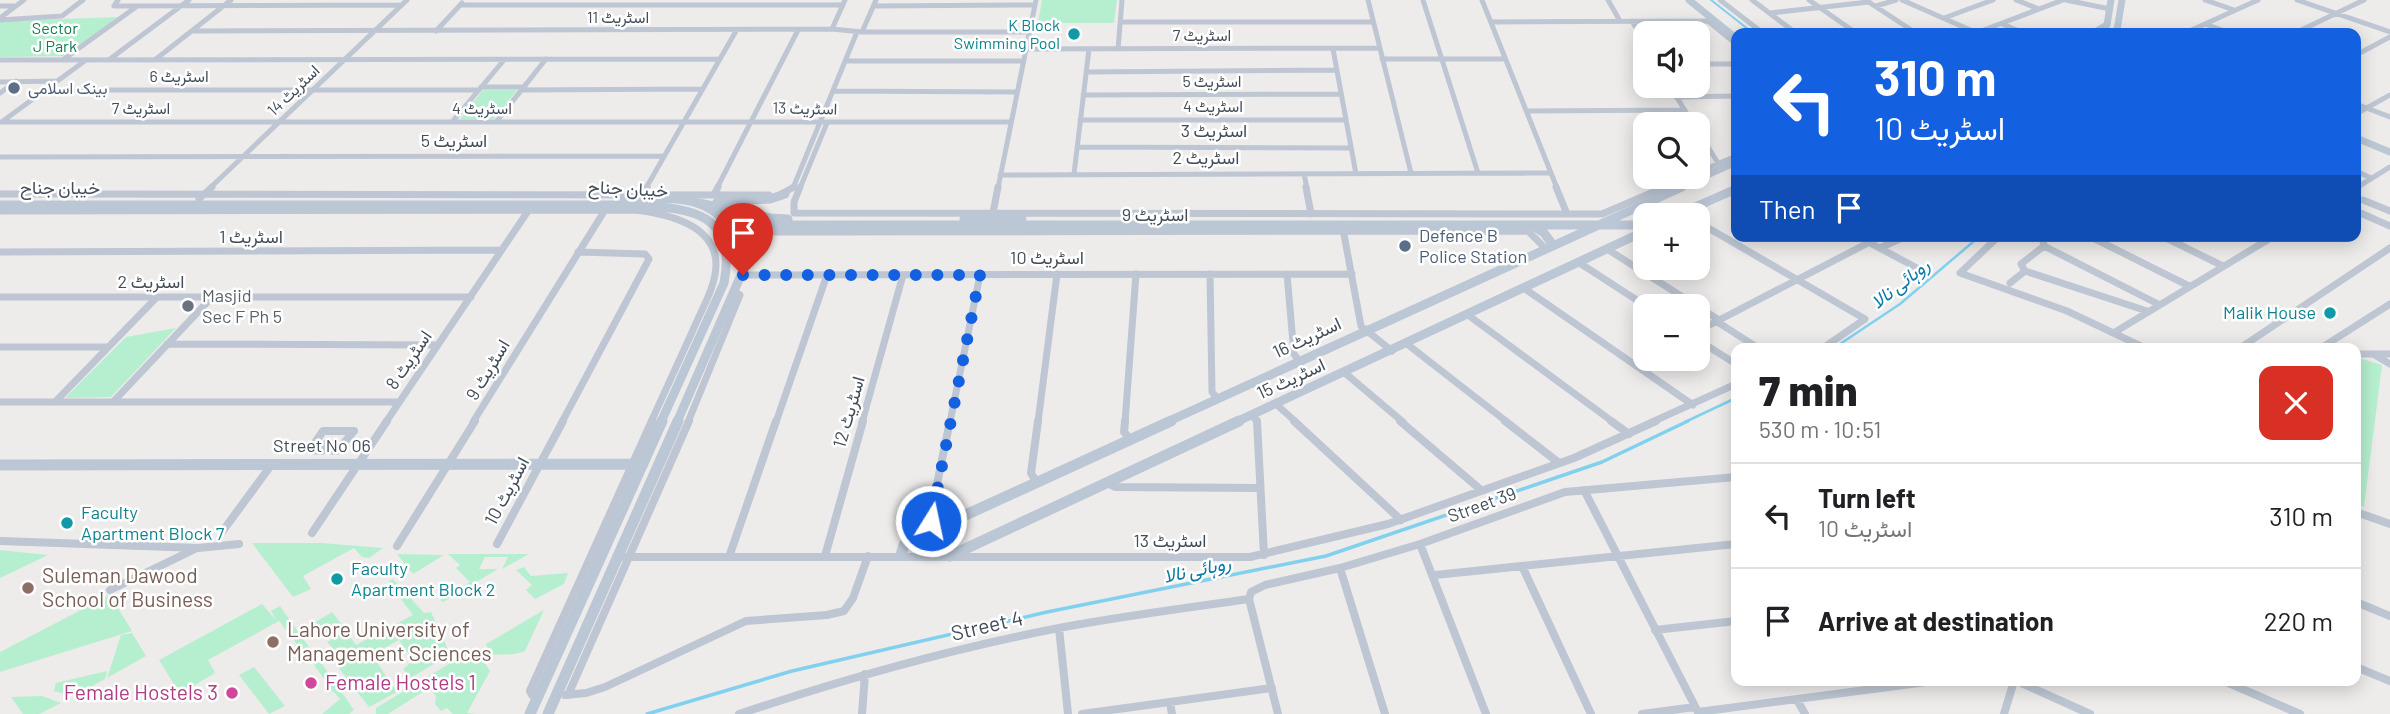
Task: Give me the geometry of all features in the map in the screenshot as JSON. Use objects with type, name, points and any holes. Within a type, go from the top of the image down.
[{"type":"main road","points":[[1689,0],[1711,21],[1731,35]]},
{"type":"main road","points":[[1696,0],[1732,28]]},
{"type":"main road","points":[[2101,28],[2107,25],[2112,0]]},
{"type":"main road","points":[[2116,28],[2122,0]]},
{"type":"main road","points":[[2361,140],[2390,152]]},
{"type":"main road","points":[[2361,147],[2390,158]]},
{"type":"main road","name":"اسٹریٹ 16","points":[[901,555],[904,545],[935,529],[1605,222],[1627,207],[1731,163]]},
{"type":"main road","points":[[1706,203],[1731,191]]},
{"type":"main road","points":[[699,203],[770,199],[785,194]]},
{"type":"main road","name":"خیبان جناح","points":[[0,199],[202,196],[669,198],[699,203],[715,210],[733,226],[747,261]]},
{"type":"main road","points":[[699,203],[770,218]]},
{"type":"main road","name":"خیبان جناح","points":[[4,210],[636,207],[683,211],[719,227],[726,236],[729,252],[727,270],[715,291],[643,464],[530,714]]},
{"type":"main road","points":[[759,231],[752,225],[758,220],[770,218],[992,217],[1633,224]]},
{"type":"main road","points":[[548,714],[615,557],[736,292],[759,231],[775,225],[1343,228],[1526,227],[1605,222]]},
{"type":"main road","points":[[1605,222],[1610,234],[1607,249]]},
{"type":"main road","points":[[1526,227],[1544,233],[1549,247]]},
{"type":"main road","name":"اسٹریٹ 15","points":[[950,556],[1392,352],[1633,237]]},
{"type":"main road","name":"Street No 06","points":[[0,464],[643,464]]},
{"type":"street","points":[[0,19],[24,0]]},
{"type":"street","points":[[0,19],[66,14],[83,0]]},
{"type":"street","points":[[118,0],[114,6],[401,5]]},
{"type":"street","points":[[109,60],[189,0]]},
{"type":"street","points":[[156,60],[231,0]]},
{"type":"street","name":"اسٹریٹ 14","points":[[202,196],[407,0]]},
{"type":"street","points":[[1118,49],[1122,0]]},
{"type":"street","points":[[1368,0],[1411,173]]},
{"type":"street","points":[[1423,0],[1478,173]]},
{"type":"street","points":[[1482,0],[1566,214]]},
{"type":"street","points":[[1608,0],[1620,21]]},
{"type":"street","points":[[1720,0],[1756,28]]},
{"type":"street","points":[[1752,0],[1790,28]]},
{"type":"street","points":[[1809,0],[1849,28]]},
{"type":"street","points":[[1875,6],[1896,0]]},
{"type":"street","points":[[1902,0],[1966,28]]},
{"type":"street","points":[[1943,18],[1993,0]]},
{"type":"street","points":[[2016,0],[2039,9]]},
{"type":"street","points":[[1990,28],[2064,0],[2110,9]]},
{"type":"street","points":[[2205,0],[2235,11]]},
{"type":"street","points":[[2196,28],[2258,0]]},
{"type":"street","points":[[2297,0],[2390,34]]},
{"type":"street","points":[[2305,28],[2364,0]]},
{"type":"street","points":[[1770,13],[1868,1],[1908,28]]},
{"type":"street","points":[[436,31],[463,2],[844,2],[832,29]]},
{"type":"street","points":[[992,217],[1035,3],[875,3],[833,90],[792,209],[794,213],[992,217],[1602,214],[1627,207],[1663,189]]},
{"type":"street","points":[[0,6],[17,6]]},
{"type":"street","points":[[63,60],[138,6]]},
{"type":"street","points":[[1491,22],[1711,21],[1731,39]]},
{"type":"street","points":[[1120,22],[1373,22]]},
{"type":"street","points":[[2001,24],[2011,28]]},
{"type":"street","points":[[2205,24],[2216,28]]},
{"type":"street","name":"اسٹریٹ 11","points":[[374,31],[832,29],[860,32],[1028,32]]},
{"type":"street","points":[[716,193],[798,30]]},
{"type":"street","points":[[192,31],[374,31]]},
{"type":"street","points":[[643,193],[736,31]]},
{"type":"street","points":[[2361,52],[2390,34]]},
{"type":"street","name":"اسٹریٹ 7","points":[[1025,49],[1379,48]]},
{"type":"street","points":[[1074,174],[1089,49]]},
{"type":"street","points":[[1333,49],[1356,173]]},
{"type":"street","points":[[496,122],[546,59]]},
{"type":"street","points":[[1382,59],[1505,59]]},
{"type":"street","points":[[0,60],[720,60]]},
{"type":"street","points":[[1,123],[87,60]]},
{"type":"street","points":[[452,122],[504,60]]},
{"type":"street","points":[[845,61],[1023,61]]},
{"type":"street","points":[[1710,64],[1731,64]]},
{"type":"street","points":[[1086,72],[1336,70]]},
{"type":"street","points":[[0,93],[17,81]]},
{"type":"street","points":[[0,82],[58,81]]},
{"type":"street","points":[[313,90],[702,89]]},
{"type":"street","name":"اسٹریٹ 6","points":[[46,90],[313,90]]},
{"type":"street","points":[[833,90],[1017,92]]},
{"type":"street","name":"اسٹریٹ 5","points":[[1083,95],[1341,94]]},
{"type":"street","points":[[2361,111],[2390,95]]},
{"type":"street","points":[[1710,96],[1731,96]]},
{"type":"street","points":[[1677,98],[1685,110]]},
{"type":"street","points":[[2361,106],[2390,117]]},
{"type":"street","points":[[1526,111],[1685,110]]},
{"type":"street","name":"اسٹریٹ 4","points":[[1080,120],[1346,120]]},
{"type":"street","name":"اسٹریٹ 13","points":[[684,121],[1011,122]]},
{"type":"street","name":"اسٹریٹ 4","points":[[280,122],[684,121]]},
{"type":"street","name":"اسٹریٹ 7","points":[[1,123],[280,122]]},
{"type":"street","points":[[0,194],[785,194],[793,189],[824,122]]},
{"type":"street","name":"اسٹریٹ 3","points":[[1077,147],[1351,148]]},
{"type":"street","points":[[1710,149],[1721,165]]},
{"type":"street","points":[[0,157],[244,156]]},
{"type":"street","name":"اسٹریٹ 5","points":[[244,156],[663,156]]},
{"type":"street","points":[[1710,168],[1731,159]]},
{"type":"street","points":[[2361,185],[2390,167]]},
{"type":"street","name":"اسٹریٹ 2","points":[[1000,175],[1550,173]]},
{"type":"street","points":[[1304,174],[1311,214]]},
{"type":"street","points":[[2361,174],[2371,178]]},
{"type":"street","points":[[2363,200],[2390,211]]},
{"type":"street","points":[[531,207],[605,210],[636,207],[680,220],[706,238],[714,251],[717,265],[715,291],[630,463],[530,691],[532,695],[539,695]]},
{"type":"street","name":"اسٹریٹ 8","points":[[312,533],[531,207]]},
{"type":"street","name":"اسٹریٹ 9","points":[[397,546],[605,210]]},
{"type":"street","points":[[2361,213],[2390,226]]},
{"type":"street","points":[[1343,228],[1361,325],[1392,352]]},
{"type":"street","points":[[1710,229],[1731,241]]},
{"type":"street","points":[[1733,242],[1865,319],[1831,343]]},
{"type":"street","points":[[1880,248],[1893,242]]},
{"type":"street","points":[[1993,242],[1960,274],[2067,311],[2136,343]]},
{"type":"street","points":[[2043,242],[2044,246]]},
{"type":"street","points":[[2101,242],[2189,286]]},
{"type":"street","points":[[2174,242],[2223,266]]},
{"type":"street","points":[[2115,332],[2264,242]]},
{"type":"street","points":[[1710,325],[1868,243],[1917,268]]},
{"type":"street","points":[[2044,246],[2021,264],[2021,268],[2147,311]]},
{"type":"street","points":[[2044,246],[2158,304]]},
{"type":"street","points":[[2247,343],[2390,247]]},
{"type":"street","points":[[1607,249],[1751,343]]},
{"type":"street","name":"اسٹریٹ 1","points":[[0,252],[501,250]]},
{"type":"street","name":"اسٹریٹ 10","points":[[497,544],[649,258],[645,254],[578,252]]},
{"type":"street","points":[[1578,262],[1633,298]]},
{"type":"street","points":[[2010,283],[2025,271]]},
{"type":"street","points":[[1037,483],[1031,473],[1057,274]]},
{"type":"street","points":[[1130,439],[1124,432],[1136,274]]},
{"type":"street","points":[[1210,274],[1212,392],[1219,399]]},
{"type":"street","points":[[1287,274],[1294,354],[1300,362]]},
{"type":"street","name":"اسٹریٹ 10","points":[[743,275],[1352,274]]},
{"type":"street","points":[[729,557],[827,275]]},
{"type":"street","name":"اسٹریٹ 12","points":[[825,556],[903,275]]},
{"type":"street","points":[[935,529],[930,518],[980,275]]},
{"type":"street","points":[[1525,289],[1693,405]]},
{"type":"street","points":[[568,695],[677,449],[740,295],[736,292]]},
{"type":"street","name":"اسٹریٹ 2","points":[[0,297],[471,297]]},
{"type":"street","points":[[55,402],[157,297]]},
{"type":"street","points":[[113,402],[212,297]]},
{"type":"street","points":[[2329,343],[2390,304]]},
{"type":"street","points":[[1468,315],[1629,434]]},
{"type":"street","points":[[167,344],[438,345]]},
{"type":"street","points":[[1408,344],[1559,463]]},
{"type":"street","points":[[0,347],[108,347]]},
{"type":"street","points":[[1710,348],[1731,361]]},
{"type":"street","points":[[2361,354],[2390,355]]},
{"type":"street","points":[[2372,354],[2390,364]]},
{"type":"street","points":[[1345,373],[1481,490]]},
{"type":"street","name":"اسٹریٹ 13","points":[[615,557],[1264,555],[1303,548],[1401,520],[1559,463],[1731,386]]},
{"type":"street","points":[[0,402],[399,402]]},
{"type":"street","points":[[1277,405],[1401,520]]},
{"type":"street","points":[[1253,416],[1257,420],[1264,555]]},
{"type":"street","points":[[323,431],[354,431],[337,451],[327,450],[332,444],[327,443],[322,451],[310,450],[323,431]]},
{"type":"street","points":[[664,449],[677,449]]},
{"type":"street","points":[[222,532],[273,464]]},
{"type":"street","name":"Street 39","points":[[1249,599],[1256,588],[1340,568],[1420,544],[1565,492],[1731,477]]},
{"type":"street","points":[[1107,483],[1115,487],[1260,488]]},
{"type":"street","points":[[1584,490],[1697,711]]},
{"type":"street","points":[[2361,514],[2390,524]]},
{"type":"street","points":[[1,541],[198,548],[239,544]]},
{"type":"street","points":[[1420,544],[1486,714]]},
{"type":"street","points":[[1434,575],[1731,545]]},
{"type":"street","points":[[110,590],[198,548]]},
{"type":"street","points":[[555,694],[568,695],[605,687],[746,621],[827,615],[844,611],[853,598],[868,556]]},
{"type":"street","points":[[1522,566],[1591,714]]},
{"type":"street","points":[[1340,568],[1385,714]]},
{"type":"street","points":[[1249,599],[1278,714]]},
{"type":"street","name":"Street 4","points":[[739,714],[865,674],[1059,628],[1249,599]]},
{"type":"street","points":[[2361,604],[2390,616]]},
{"type":"street","points":[[1655,631],[1731,622]]},
{"type":"street","points":[[1059,628],[1068,714]]},
{"type":"street","points":[[2361,669],[2390,681]]},
{"type":"street","points":[[862,714],[865,674]]},
{"type":"street","points":[[1642,714],[1797,700],[1879,686]]},
{"type":"street","points":[[2004,714],[2014,686]]},
{"type":"street","points":[[2027,686],[2090,714]]},
{"type":"street","points":[[2243,686],[2300,714]]},
{"type":"street","points":[[1082,714],[1272,688]]},
{"type":"street","points":[[1797,700],[1805,714]]},
{"type":"street","points":[[1170,703],[1172,714]]},
{"type":"green space","points":[[1042,0],[1117,0],[1114,23],[1038,23]]},
{"type":"green space","name":"Sector J Park","points":[[120,17],[64,56],[0,57],[0,21]]},
{"type":"green space","points":[[483,90],[517,90],[494,119],[460,119]]},
{"type":"green space","points":[[176,328],[111,397],[65,398],[126,337]]},
{"type":"green space","points":[[2361,359],[2382,365],[2364,507],[2361,506]]},
{"type":"green space","points":[[252,543],[321,543],[383,548],[369,558],[362,557],[354,548],[303,576],[311,589],[293,597]]},
{"type":"green space","points":[[0,550],[48,555],[0,578]]},
{"type":"green space","points":[[397,554],[444,555],[413,574]]},
{"type":"green space","points":[[448,554],[529,554],[502,569],[508,557],[485,557],[479,569],[498,569],[443,602],[440,600],[470,582],[456,568],[460,565]]},
{"type":"green space","points":[[524,567],[531,576],[568,573],[564,584],[535,599],[526,590],[532,585],[516,570]]},
{"type":"green space","points":[[393,579],[424,613],[431,612],[450,654],[411,678],[403,669],[413,661],[399,640],[372,655],[397,692],[369,707],[338,667],[345,661],[327,642],[346,631],[356,645],[413,615],[388,582]]},
{"type":"green space","points":[[110,595],[132,631],[0,672],[0,652]]},
{"type":"green space","points":[[262,604],[276,620],[271,611],[280,606],[316,657],[303,664],[301,660],[306,656],[279,621],[208,660],[215,673],[180,694],[159,660]]},
{"type":"green space","points":[[544,610],[525,651],[488,655],[486,644]]},
{"type":"green space","points":[[332,612],[343,626],[319,639],[310,625]]},
{"type":"green space","points":[[132,633],[146,656],[107,678],[121,635]]},
{"type":"green space","points":[[475,648],[490,671],[467,713],[476,714],[453,714],[447,708],[441,711],[435,704],[436,696],[429,688],[388,714],[376,714],[376,708]]},
{"type":"green space","points":[[320,661],[354,710],[349,714],[322,714],[340,699],[333,691],[327,695],[332,690],[314,665]]},
{"type":"green space","points":[[254,667],[285,706],[269,714],[239,675]]},
{"type":"green space","points":[[107,671],[105,679],[74,696],[54,691],[56,683]]},
{"type":"green space","points":[[42,696],[61,703],[39,714],[23,714],[11,697]]},
{"type":"waterway","name":"روہائی نالا","points":[[1711,0],[1747,28]]},
{"type":"waterway","name":"روہائی نالا","points":[[1842,343],[1900,304],[1973,242]]},
{"type":"waterway","name":"روہائی نالا","points":[[1685,422],[1731,400]]},
{"type":"waterway","name":"روہائی نالا","points":[[647,714],[792,671],[1047,612],[1326,556],[1602,462],[1688,421]]},
{"type":"place","name":"K Block Swimming Pool","points":[[1074,34]]},
{"type":"place","name":"بینک اسلامی","points":[[14,88]]},
{"type":"place","name":"Defence B Police Station","points":[[1405,246]]},
{"type":"place","name":"Masjid Sec F Ph 5","points":[[188,306]]},
{"type":"place","name":"Malik House","points":[[2330,313]]},
{"type":"place","name":"Faculty Apartment Block 7","points":[[67,523]]},
{"type":"place","name":"Faculty Apartment Block 2","points":[[337,579]]},
{"type":"place","name":"Suleman Dawood School of Business","points":[[28,588]]},
{"type":"place","name":"Lahore University of Management Sciences","points":[[273,642]]},
{"type":"place","name":"Female Hostels 1","points":[[311,683]]},
{"type":"place","name":"Female Hostels 3","points":[[232,693]]},
{"type":"route","points":[[743,275],[980,275],[931,521]]}]
